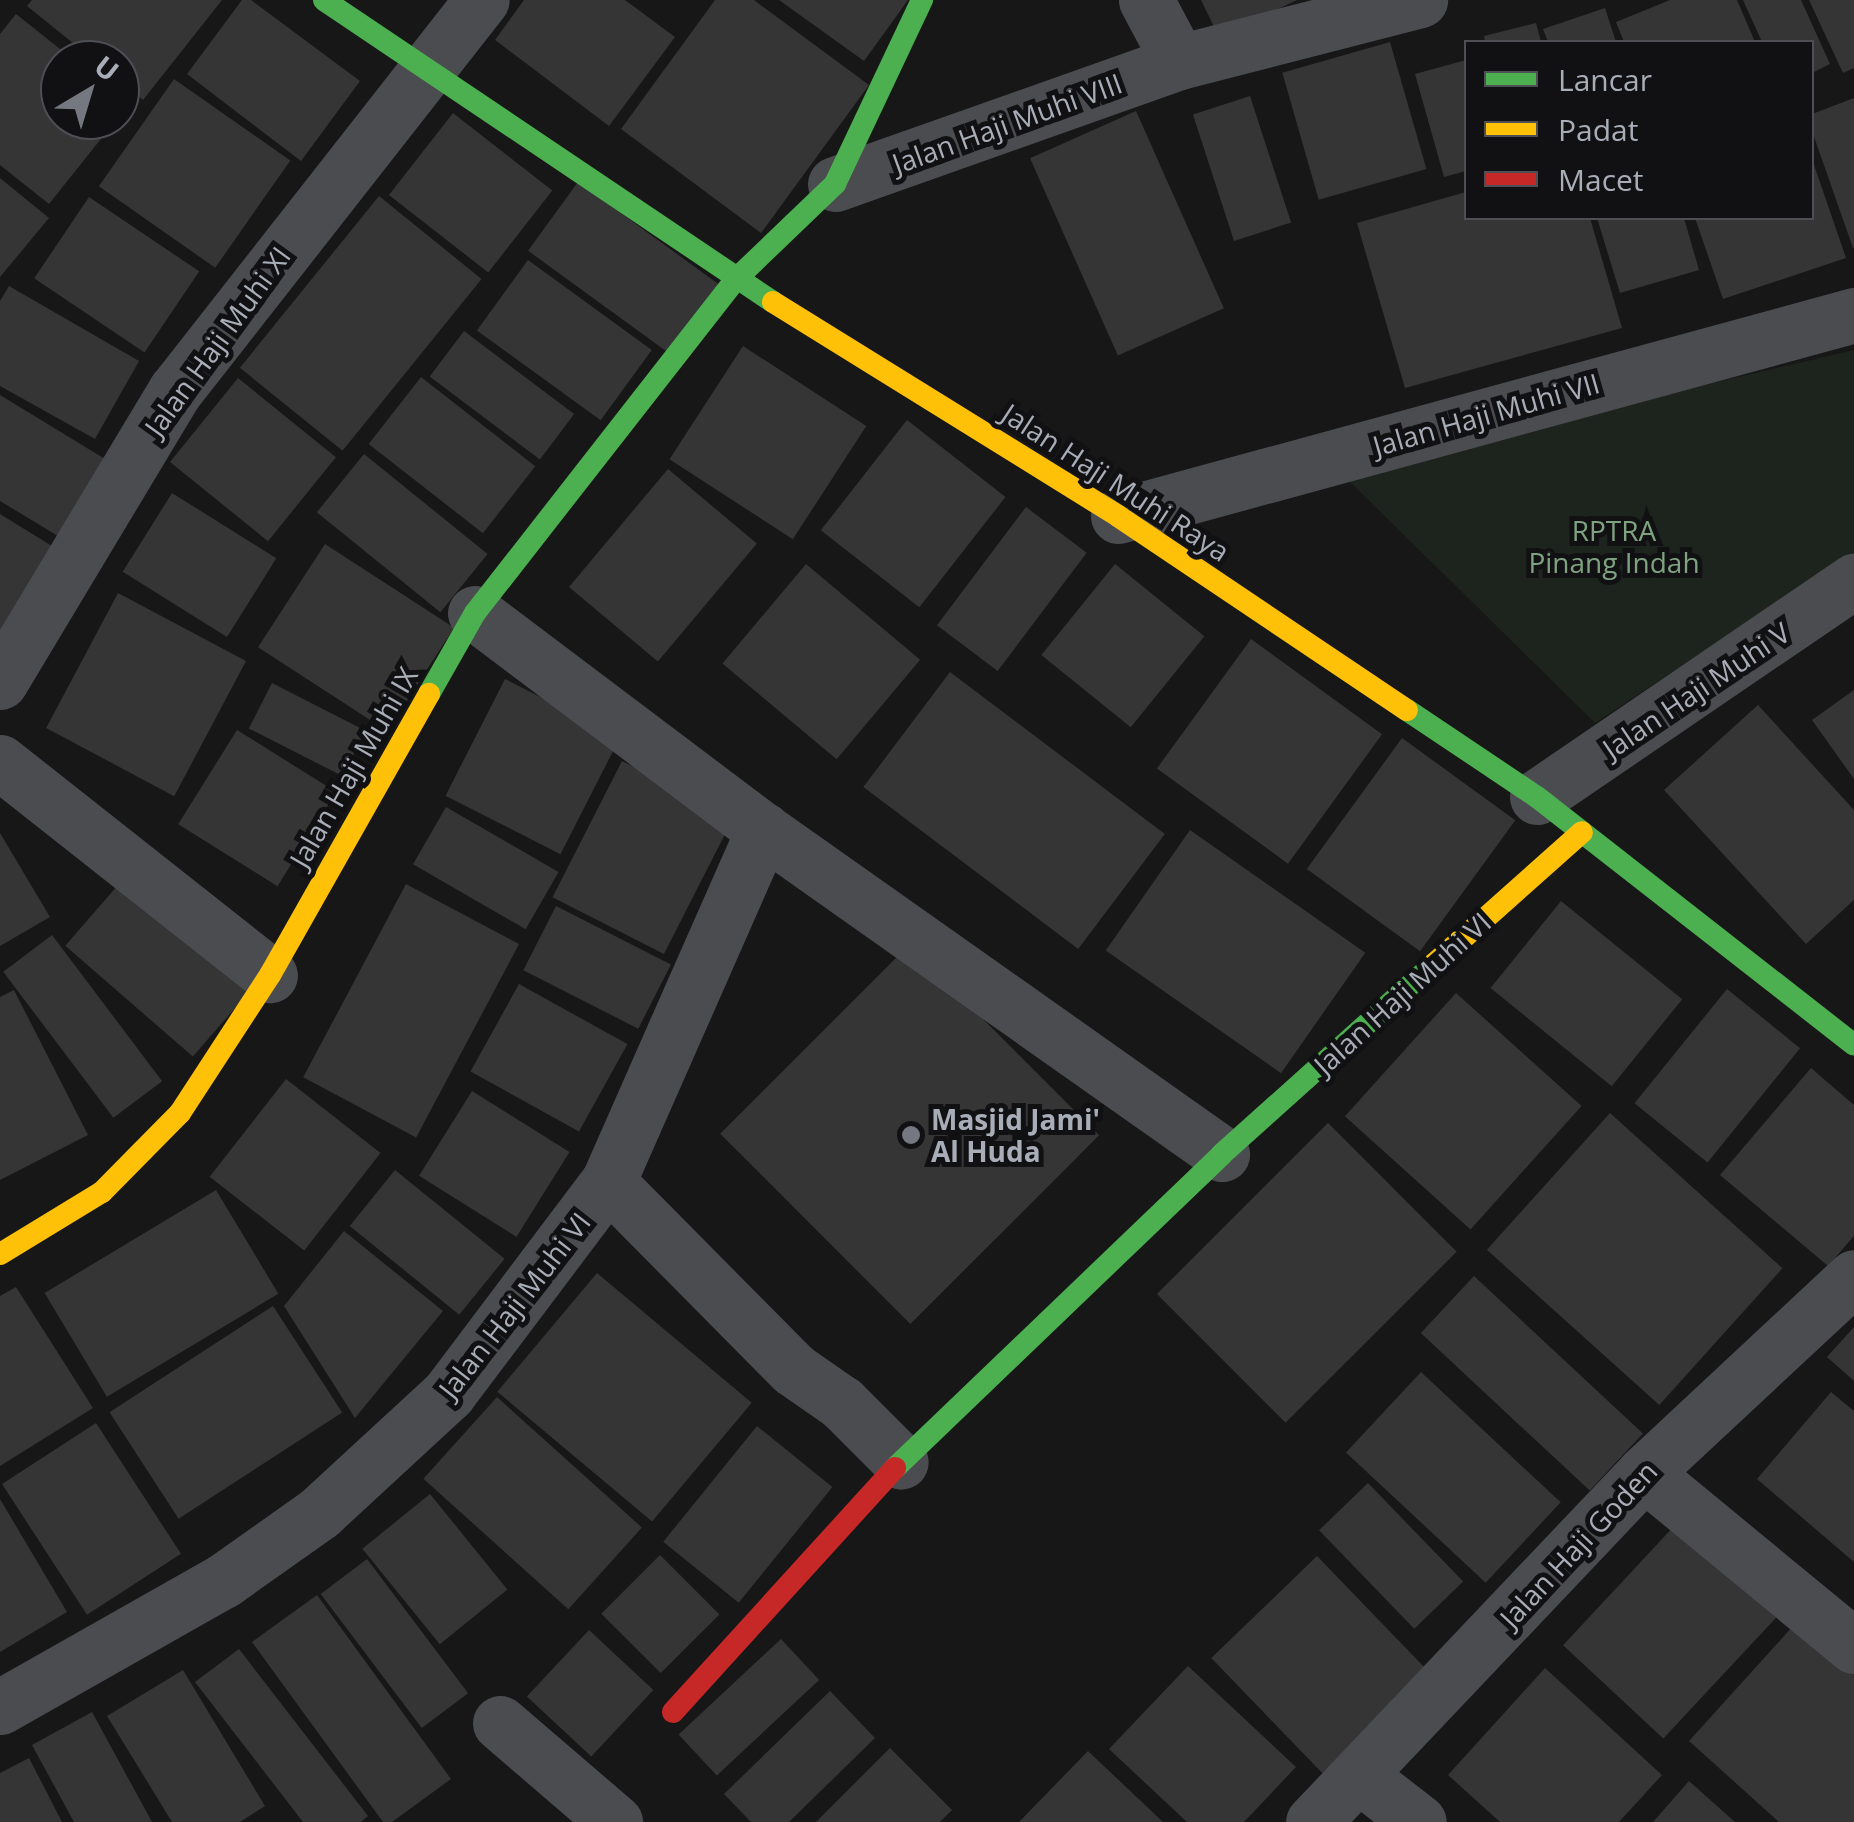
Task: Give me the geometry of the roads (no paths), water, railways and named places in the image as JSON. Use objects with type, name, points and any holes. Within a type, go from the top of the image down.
[{"type":"street","name":"Jalan Haji Muhi Raya","points":[[324,0],[736,279],[1118,516],[1537,797],[1854,1045]]},
{"type":"street","name":"Jalan Haji Muhi XI","points":[[0,682],[175,391],[482,0]]},
{"type":"street","name":"Jalan Haji Muhi VIII","points":[[736,279],[835,184],[922,0]]},
{"type":"street","points":[[1146,0],[1180,62]]},
{"type":"street","name":"Jalan Haji Muhi VIII","points":[[835,184],[1180,62],[1420,0]]},
{"type":"street","name":"Jalan Haji Muhi IX","points":[[0,1254],[102,1192],[180,1113],[270,975],[475,613],[736,279]]},
{"type":"street","name":"Jalan Haji Muhi VII","points":[[1118,516],[1854,315]]},
{"type":"street","name":"Jalan Haji Muhi V","points":[[1537,797],[1854,581]]},
{"type":"street","points":[[475,613],[764,830],[1222,1154]]},
{"type":"street","points":[[0,762],[270,975]]},
{"type":"street","name":"Jalan Haji Muhi VI","points":[[0,1707],[222,1581],[319,1513],[448,1394],[608,1182],[764,830]]},
{"type":"street","name":"Jalan Haji Muhi VI","points":[[673,1712],[901,1462],[1222,1154],[1582,832]]},
{"type":"street","points":[[608,1182],[793,1369],[842,1403],[901,1462]]},
{"type":"street","name":"Jalan Haji Goden","points":[[1313,1822],[1361,1777],[1644,1473],[1854,1277]]},
{"type":"street","points":[[1644,1473],[1854,1646]]},
{"type":"street","points":[[500,1723],[615,1822]]},
{"type":"street","points":[[1361,1777],[1419,1822]]},
{"type":"place","name":"Masjid Jami' Al Huda","points":[[911,1135]]},
{"type":"park label","name":"RPTRA Pinang Indah","points":[[1614,546]]}]
